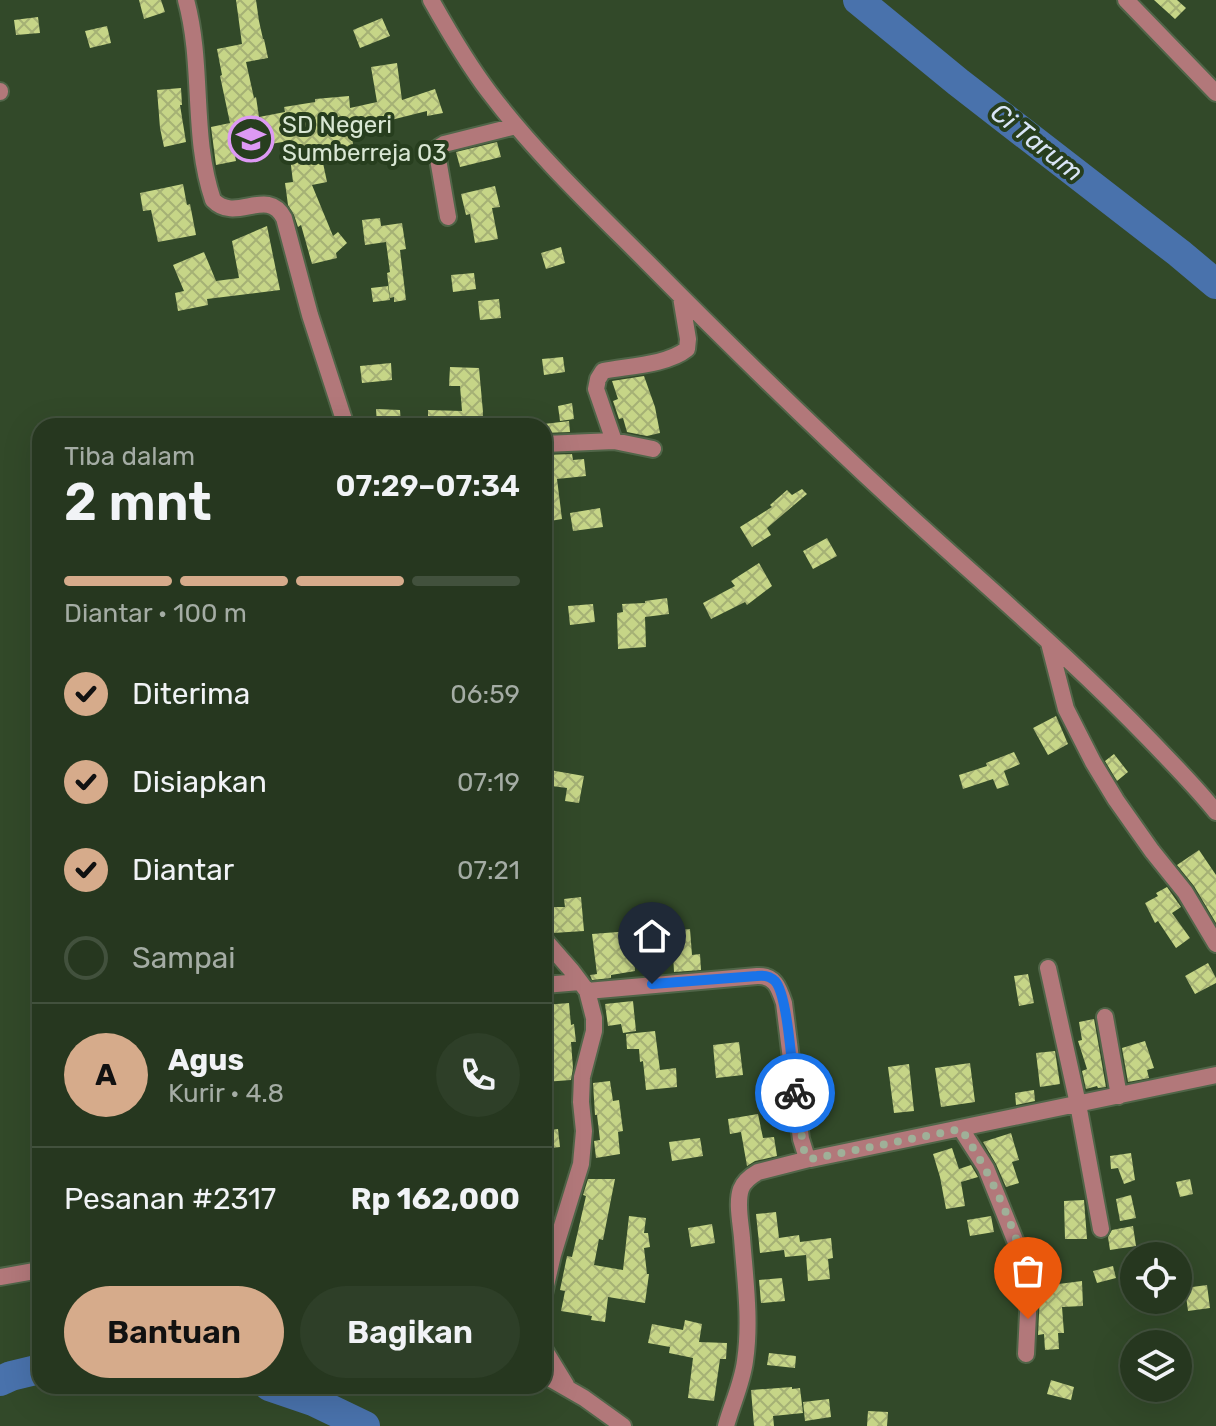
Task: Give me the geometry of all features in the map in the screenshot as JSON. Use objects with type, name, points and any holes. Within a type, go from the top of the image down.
[{"type":"street","points":[[186,0],[194,41],[202,143],[213,200],[226,209],[267,204],[280,211],[343,418]]},
{"type":"street","points":[[431,0],[489,92],[577,192],[843,455],[1121,710],[1216,812]]},
{"type":"street","points":[[1126,0],[1216,93]]},
{"type":"street","points":[[448,217],[437,153],[439,147],[516,126]]},
{"type":"street","points":[[614,441],[596,389],[598,379],[603,371],[659,361],[687,349],[681,297]]},
{"type":"street","points":[[552,444],[614,441],[653,449]]},
{"type":"street","points":[[1048,641],[1066,709],[1093,762],[1152,851],[1185,892],[1216,944]]},
{"type":"street","points":[[552,949],[583,986],[592,1005],[594,1031],[582,1077],[584,1150],[552,1259]]},
{"type":"street","points":[[1048,968],[1101,1229]]},
{"type":"street","points":[[552,985],[765,975],[776,982],[784,1003],[801,1139],[809,1159]]},
{"type":"street","points":[[1105,1017],[1119,1096]]},
{"type":"street","points":[[726,1426],[746,1361],[748,1325],[740,1194],[742,1186],[752,1175],[809,1159],[1216,1075]]},
{"type":"street","points":[[961,1129],[986,1168],[1025,1265],[1029,1293],[1026,1354]]},
{"type":"street","points":[[0,1277],[32,1271]]},
{"type":"street","points":[[552,1363],[572,1392]]},
{"type":"street","points":[[552,1380],[623,1426]]},
{"type":"building","points":[[139,0],[161,0],[165,12],[144,19]]},
{"type":"building","points":[[236,0],[256,0],[268,58],[246,62],[259,117],[285,112],[284,107],[315,102],[315,99],[349,96],[350,108],[377,102],[371,67],[397,63],[402,100],[435,89],[443,113],[427,116],[427,111],[351,130],[355,157],[323,163],[327,182],[312,185],[333,236],[338,232],[347,243],[336,253],[337,258],[312,264],[301,225],[298,227],[288,205],[285,183],[293,182],[288,141],[259,146],[257,142],[251,144],[252,148],[234,151],[236,161],[216,165],[211,127],[230,123],[217,49],[242,44]]},
{"type":"building","points":[[1154,0],[1177,0],[1186,8],[1175,19]]},
{"type":"building","points":[[38,17],[40,33],[16,35],[14,20]]},
{"type":"building","points":[[382,18],[390,36],[360,48],[353,30]]},
{"type":"building","points":[[107,26],[111,43],[90,48],[85,31]]},
{"type":"building","points":[[181,88],[180,105],[186,142],[164,147],[157,90]]},
{"type":"building","points":[[497,142],[501,157],[460,167],[456,152]]},
{"type":"building","points":[[183,184],[196,235],[158,242],[151,210],[143,211],[140,193]]},
{"type":"building","points":[[495,186],[500,207],[492,208],[498,239],[475,243],[470,214],[466,215],[461,194]]},
{"type":"building","points":[[380,218],[381,226],[402,223],[406,249],[400,250],[406,300],[394,302],[394,297],[390,298],[386,242],[365,245],[362,220]]},
{"type":"building","points":[[267,226],[280,290],[207,299],[208,305],[178,311],[175,293],[184,291],[173,265],[204,252],[216,281],[239,278],[232,241]]},
{"type":"building","points":[[561,247],[565,263],[546,269],[541,253]]},
{"type":"building","points":[[474,273],[476,289],[453,292],[451,275]]},
{"type":"building","points":[[388,286],[390,300],[373,302],[371,288]]},
{"type":"building","points":[[499,299],[501,318],[480,320],[478,301]]},
{"type":"building","points":[[563,357],[565,372],[544,375],[542,359]]},
{"type":"building","points":[[391,363],[392,380],[362,383],[360,366]]},
{"type":"building","points":[[450,367],[479,368],[483,418],[428,418],[428,410],[462,411],[460,386],[449,386]]},
{"type":"building","points":[[644,376],[660,433],[647,436],[627,432],[613,401],[618,399],[612,381]]},
{"type":"building","points":[[572,403],[574,419],[560,421],[558,406]]},
{"type":"building","points":[[376,409],[400,410],[401,418],[377,418]]},
{"type":"building","points":[[569,421],[570,432],[552,433],[552,423]]},
{"type":"building","points":[[572,454],[573,460],[584,459],[586,476],[557,479],[562,519],[552,521],[552,455]]},
{"type":"building","points":[[802,489],[807,494],[767,528],[771,535],[752,547],[740,527],[772,507],[770,505],[787,490],[792,495]]},
{"type":"building","points":[[600,508],[603,527],[573,531],[570,513]]},
{"type":"building","points":[[827,538],[837,556],[813,569],[803,551]]},
{"type":"building","points":[[759,563],[772,586],[747,605],[745,602],[711,619],[703,603],[735,586],[731,581]]},
{"type":"building","points":[[667,598],[669,614],[645,617],[646,647],[618,649],[617,613],[623,612],[622,604]]},
{"type":"building","points":[[593,604],[595,622],[570,625],[568,606]]},
{"type":"building","points":[[1056,716],[1068,744],[1048,755],[1033,728]]},
{"type":"building","points":[[1014,752],[1020,764],[1004,771],[1009,785],[997,789],[993,779],[963,789],[959,775],[987,766],[986,763]]},
{"type":"building","points":[[1114,754],[1128,772],[1117,781],[1105,761]]},
{"type":"building","points":[[552,770],[584,776],[579,803],[565,801],[567,788],[552,786]]},
{"type":"building","points":[[1199,850],[1216,875],[1216,923],[1177,865]]},
{"type":"building","points":[[1167,887],[1181,907],[1172,913],[1190,938],[1176,948],[1158,921],[1155,923],[1145,903]]},
{"type":"building","points":[[581,897],[584,931],[552,932],[552,907],[565,907],[564,899]]},
{"type":"building","points":[[690,929],[692,955],[700,954],[701,970],[674,972],[673,953],[668,953],[666,931]]},
{"type":"building","points":[[631,931],[635,971],[592,980],[590,975],[597,974],[592,934]]},
{"type":"building","points":[[1208,963],[1216,983],[1195,994],[1185,976]]},
{"type":"building","points":[[1028,974],[1034,1003],[1019,1006],[1014,976]]},
{"type":"building","points":[[633,1001],[636,1031],[623,1033],[621,1024],[608,1026],[605,1004]]},
{"type":"building","points":[[569,1003],[576,1042],[571,1042],[571,1080],[552,1081],[552,1004]]},
{"type":"building","points":[[1094,1019],[1106,1087],[1086,1089],[1082,1071],[1087,1069],[1078,1041],[1082,1040],[1079,1022]]},
{"type":"building","points":[[655,1031],[660,1070],[676,1068],[677,1087],[646,1090],[639,1049],[627,1049],[626,1034]]},
{"type":"building","points":[[1145,1041],[1154,1068],[1147,1070],[1149,1078],[1128,1082],[1122,1048]]},
{"type":"building","points":[[739,1042],[743,1075],[716,1078],[713,1045]]},
{"type":"building","points":[[1055,1051],[1060,1084],[1040,1087],[1036,1053]]},
{"type":"building","points":[[970,1063],[975,1102],[941,1107],[935,1068]]},
{"type":"building","points":[[909,1064],[914,1111],[894,1113],[888,1067]]},
{"type":"building","points":[[610,1081],[613,1101],[619,1100],[623,1131],[618,1132],[620,1154],[596,1158],[594,1141],[600,1140],[593,1083]]},
{"type":"building","points":[[1034,1090],[1035,1101],[1016,1105],[1015,1093]]},
{"type":"building","points":[[758,1114],[763,1138],[774,1137],[777,1156],[747,1166],[741,1132],[730,1134],[728,1119]]},
{"type":"building","points":[[558,1129],[560,1147],[552,1148],[552,1130]]},
{"type":"building","points":[[1011,1133],[1019,1160],[1012,1162],[1019,1183],[1006,1187],[983,1142]]},
{"type":"building","points":[[700,1138],[703,1156],[672,1161],[669,1142]]},
{"type":"building","points":[[952,1148],[959,1169],[971,1165],[978,1177],[961,1182],[965,1206],[946,1209],[933,1154]]},
{"type":"building","points":[[1131,1153],[1135,1180],[1124,1184],[1118,1168],[1111,1169],[1110,1156]]},
{"type":"building","points":[[588,1179],[615,1179],[603,1240],[599,1239],[594,1265],[623,1270],[629,1216],[646,1218],[644,1233],[648,1233],[650,1247],[644,1248],[649,1274],[645,1303],[608,1297],[605,1322],[591,1320],[592,1316],[561,1311],[565,1291],[560,1290],[567,1256],[572,1257]]},
{"type":"building","points":[[1190,1179],[1193,1194],[1180,1197],[1176,1182]]},
{"type":"building","points":[[1131,1195],[1136,1218],[1120,1221],[1116,1199]]},
{"type":"building","points":[[1084,1200],[1087,1239],[1065,1239],[1064,1201]]},
{"type":"building","points":[[776,1212],[779,1238],[799,1235],[800,1242],[831,1238],[833,1258],[828,1259],[830,1279],[808,1281],[806,1255],[785,1257],[784,1250],[760,1253],[756,1214]]},
{"type":"building","points":[[991,1216],[994,1232],[970,1236],[967,1220]]},
{"type":"building","points":[[712,1224],[715,1243],[691,1247],[688,1228]]},
{"type":"building","points":[[1133,1226],[1135,1242],[1120,1242],[1120,1248],[1110,1250],[1108,1237],[1112,1230]]},
{"type":"building","points":[[1045,1263],[1051,1285],[1082,1281],[1083,1306],[1062,1307],[1064,1333],[1058,1333],[1059,1349],[1045,1350],[1044,1334],[1038,1335],[1040,1293],[1036,1264]]},
{"type":"building","points":[[1113,1266],[1116,1278],[1097,1283],[1093,1271]]},
{"type":"building","points":[[782,1278],[785,1301],[761,1303],[759,1280]]},
{"type":"building","points":[[1207,1285],[1210,1308],[1192,1310],[1192,1287]]},
{"type":"building","points":[[685,1320],[702,1324],[699,1342],[727,1343],[726,1359],[720,1359],[714,1401],[688,1398],[693,1358],[669,1353],[670,1347],[648,1343],[652,1324],[683,1330]]},
{"type":"building","points":[[769,1353],[796,1356],[795,1368],[767,1365]]},
{"type":"building","points":[[1051,1380],[1074,1387],[1071,1400],[1047,1394]]},
{"type":"building","points":[[800,1388],[803,1413],[773,1416],[774,1426],[754,1426],[751,1390]]},
{"type":"building","points":[[829,1399],[831,1417],[805,1421],[803,1402]]},
{"type":"building","points":[[868,1411],[888,1412],[887,1426],[867,1426]]},
{"type":"waterway","name":"Ci Tarum","points":[[858,0],[1216,284]]},
{"type":"waterway","name":"Ci Tarum","points":[[0,1381],[32,1371]]},
{"type":"waterway","name":"Ci Tarum","points":[[292,1394],[365,1426]]},
{"type":"way so far","points":[[795,1093],[801,1139],[807,1157],[811,1159],[961,1129],[986,1168],[1025,1265],[1029,1293],[1028,1319]]},
{"type":"place","name":"SD Negeri Sumberreja 03","points":[[251,139]]},
{"type":"route","points":[[652,984],[765,975],[776,982],[784,1003],[795,1093]]}]
